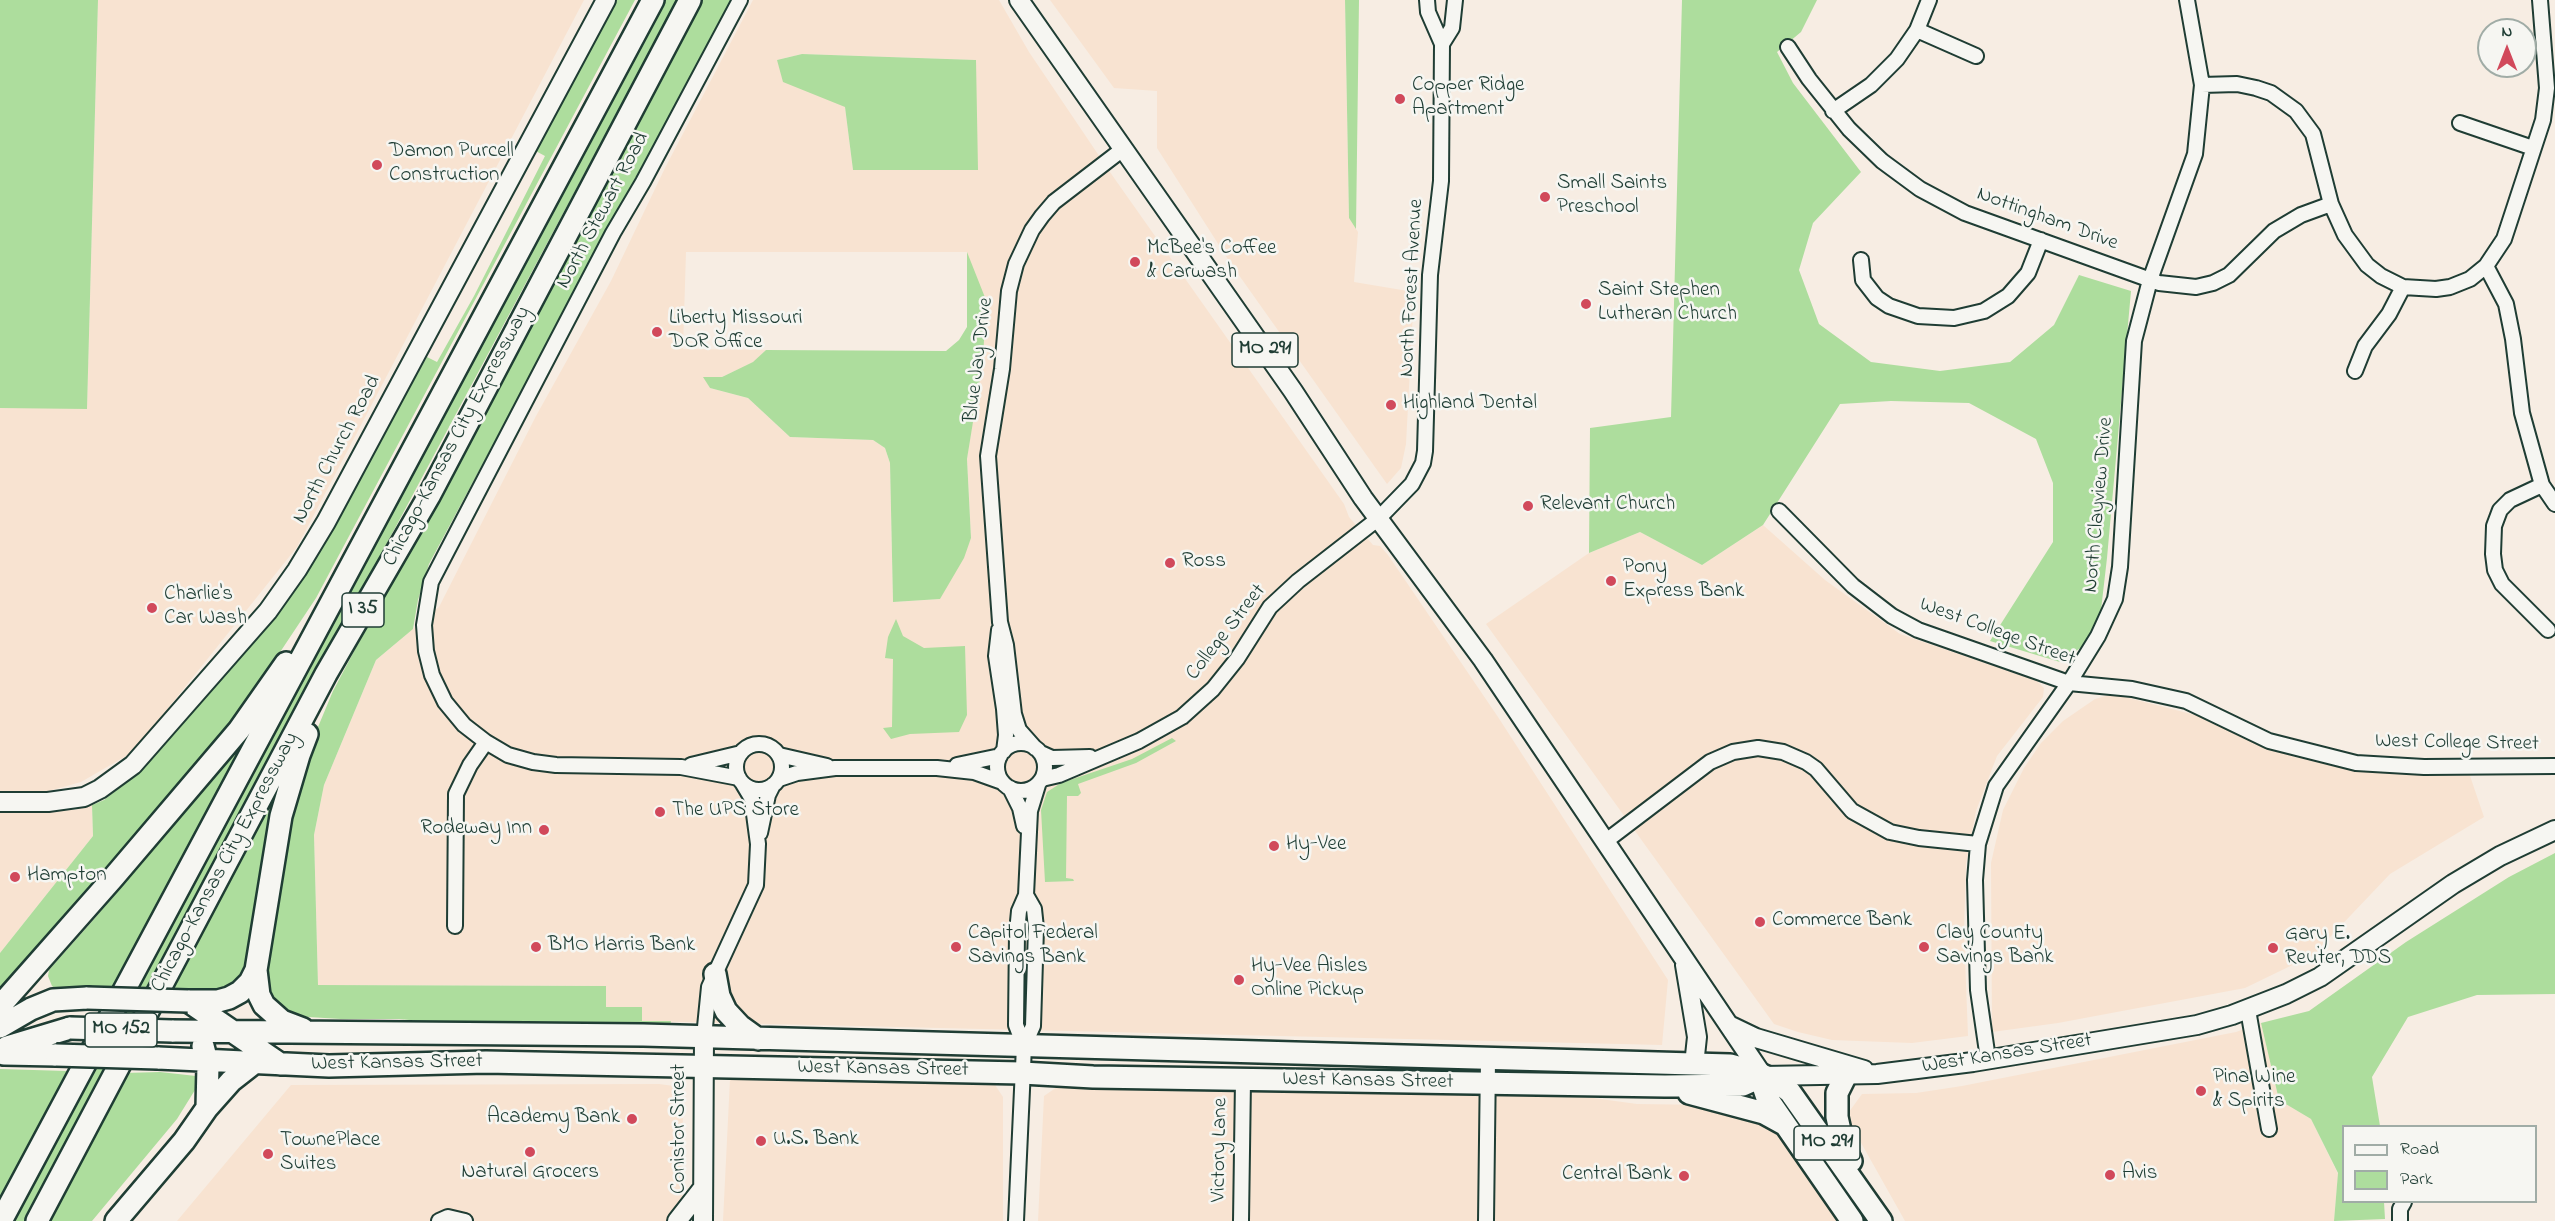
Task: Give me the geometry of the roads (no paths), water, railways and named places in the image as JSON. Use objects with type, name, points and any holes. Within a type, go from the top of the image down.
[{"type":"highway","name":"Chicago-Kansas City Expressway","points":[[1,1221],[653,0]]},
{"type":"highway","name":"Chicago-Kansas City Expressway","points":[[37,1221],[326,674],[429,496],[690,0]]},
{"type":"highway","points":[[1,1021],[51,949],[239,730],[286,664],[321,621]]},
{"type":"highway","points":[[315,1034],[282,1021],[264,1005],[259,995],[256,970],[282,816],[298,755],[318,707],[326,674]]},
{"type":"highway","points":[[51,949],[40,985],[53,1000]]},
{"type":"highway","points":[[1,1021],[53,1000],[87,998],[218,1001],[240,992],[256,970]]},
{"type":"highway","points":[[715,974],[719,996],[726,1011],[740,1026],[758,1039]]},
{"type":"highway","points":[[188,1001],[280,1064]]},
{"type":"highway","name":"MO 152","points":[[1,1021],[70,1028],[176,1031]]},
{"type":"highway","points":[[0,1053],[8,1047],[70,1028]]},
{"type":"highway","points":[[176,1031],[200,1041],[208,1060],[207,1108]]},
{"type":"highway","name":"West Kansas Street","points":[[176,1031],[704,1037],[1024,1046],[1694,1065],[1739,1067],[1764,1076]]},
{"type":"highway","name":"West Kansas Street","points":[[0,1053],[280,1064],[384,1066],[486,1062],[704,1065],[1243,1080],[1665,1086],[1743,1085],[1764,1076]]},
{"type":"highway","points":[[116,1221],[184,1141],[207,1108],[231,1081],[254,1063]]},
{"type":"highway","points":[[1846,1075],[1837,1093],[1838,1126],[1843,1144],[1876,1213]]},
{"type":"highway","name":"MO 291","points":[[1852,1221],[1767,1098],[1764,1076],[1784,1086],[1796,1098],[1876,1213]]},
{"type":"highway","points":[[1665,1086],[1764,1113],[1788,1127]]},
{"type":"main road","name":"North Church Road","points":[[0,802],[58,801],[84,797],[100,789],[133,765],[268,611],[297,570],[326,522],[606,0]]},
{"type":"main road","name":"MO 291","points":[[1019,0],[1280,372],[1363,498],[1483,660],[1764,1076]]},
{"type":"main road","name":"West Kansas Street","points":[[1764,1076],[1877,1074],[1988,1059],[2197,1024],[2248,1010],[2320,977],[2474,870],[2555,830]]},
{"type":"main road","points":[[1685,960],[1697,1037],[1694,1065]]},
{"type":"main road","points":[[1729,1025],[1756,1038],[1877,1074]]},
{"type":"main road","name":"Conistor Street","points":[[703,1221],[704,1037]]},
{"type":"main road","points":[[677,1221],[702,1189]]},
{"type":"street","name":"North Stewart Road","points":[[740,0],[643,182],[613,233],[432,582],[424,625],[426,651],[432,675],[445,702],[464,725],[508,755],[556,765],[681,767],[741,781]]},
{"type":"street","name":"North Forest Avenue","points":[[1379,518],[1412,484],[1423,463],[1425,452],[1430,275],[1441,181],[1442,44],[1428,12],[1427,0]]},
{"type":"street","name":"North Forest Avenue","points":[[1442,44],[1452,28],[1455,0]]},
{"type":"street","points":[[1833,111],[1880,77],[1897,59],[1917,30],[1929,0]]},
{"type":"street","name":"North Clayview Drive","points":[[1988,1059],[1978,990],[1975,880],[1978,844],[1996,786],[2069,683],[2098,636],[2115,599],[2120,567],[2134,341],[2150,280],[2195,154],[2202,85],[2187,0]]},
{"type":"street","points":[[2202,85],[2237,84],[2256,88],[2271,93],[2296,111],[2313,134],[2331,204],[2345,235],[2367,265],[2381,276],[2403,287],[2436,289],[2450,287],[2470,279],[2487,266],[2504,239],[2543,120],[2547,88],[2540,0]]},
{"type":"street","points":[[1917,30],[1976,56]]},
{"type":"street","name":"Nottingham Drive","points":[[1788,47],[1833,111],[1882,162],[1920,189],[1965,213],[2150,280],[2189,287],[2213,283],[2229,275],[2274,231],[2301,215],[2331,204]]},
{"type":"street","points":[[2460,123],[2533,148]]},
{"type":"street","name":"Blue Jay Drive","points":[[1038,750],[1019,730],[1014,714],[1006,645],[1000,622],[988,456],[1002,369],[1009,291],[1016,264],[1032,230],[1054,202],[1123,149]]},
{"type":"street","points":[[1861,260],[1863,280],[1877,298],[1889,306],[1918,316],[1954,318],[1984,311],[2008,296],[2028,273],[2041,240]]},
{"type":"street","points":[[2487,266],[2499,288],[2510,321],[2522,413],[2542,485],[2555,504]]},
{"type":"street","points":[[2355,371],[2365,346],[2389,314],[2403,287]]},
{"type":"street","points":[[2542,485],[2510,500],[2500,510],[2494,526],[2493,554],[2495,570],[2502,584],[2548,630]]},
{"type":"street","name":"West College Street","points":[[1779,511],[1853,586],[1892,616],[1918,630],[2069,683],[2132,689],[2186,701],[2268,741],[2356,763],[2424,766],[2555,766]]},
{"type":"street","name":"College Street","points":[[1040,782],[1139,741],[1182,717],[1213,689],[1237,659],[1270,607],[1298,581],[1379,518]]},
{"type":"street","name":"Blue Jay Drive","points":[[1000,622],[996,656],[1006,735],[1002,754]]},
{"type":"street","points":[[455,926],[456,794],[465,773],[486,742]]},
{"type":"street","points":[[937,768],[1002,754],[1019,744],[1038,750],[1045,766],[1030,811],[1028,842],[1026,895],[1034,909],[1036,928],[1034,1026],[1024,1046],[1016,1221]]},
{"type":"street","points":[[758,844],[752,799],[741,781],[736,765],[741,753],[751,746],[767,745],[779,755],[835,768]]},
{"type":"street","points":[[1606,841],[1710,762],[1733,752],[1758,748],[1783,752],[1806,762],[1816,769],[1852,810],[1890,832],[1919,838],[1978,844]]},
{"type":"street","name":"College Street","points":[[1038,750],[1052,758],[1098,757]]},
{"type":"street","name":"North Stewart Road","points":[[681,767],[741,753]]},
{"type":"street","points":[[1002,754],[998,769],[1020,808],[1028,842]]},
{"type":"street","points":[[704,1037],[706,1000],[715,974],[756,885],[758,844],[768,795],[783,767],[779,755]]},
{"type":"street","points":[[741,781],[761,790],[797,772],[835,768],[937,768],[974,772],[1024,791],[1040,782]]},
{"type":"street","points":[[2248,1010],[2268,1129]]},
{"type":"street","points":[[1486,1221],[1488,1060]]},
{"type":"street","name":"Victory Lane","points":[[1241,1221],[1243,1080]]},
{"type":"street","points":[[2400,1221],[2400,1209],[2403,1203]]},
{"type":"street","points":[[438,1221],[455,1217],[465,1221]]},
{"type":"place","name":"Copper Ridge Apartment","points":[[1400,99]]},
{"type":"place","name":"Damon Purcell Construction","points":[[377,165]]},
{"type":"place","name":"Small Saints Preschool","points":[[1545,197]]},
{"type":"place","name":"McBee's Coffee & Carwash","points":[[1135,262]]},
{"type":"place","name":"Saint Stephen Lutheran Church","points":[[1586,304]]},
{"type":"place","name":"Liberty Missouri DOR Office","points":[[657,332]]},
{"type":"place","name":"Highland Dental","points":[[1391,405]]},
{"type":"place","name":"Relevant Church","points":[[1528,506]]},
{"type":"place","name":"Ross","points":[[1170,563]]},
{"type":"place","name":"Pony Express Bank","points":[[1611,581]]},
{"type":"place","name":"Charlie's Car Wash","points":[[152,608]]},
{"type":"place","name":"The UPS Store","points":[[660,812]]},
{"type":"place","name":"Rodeway Inn","points":[[544,830]]},
{"type":"place","name":"Hy-Vee","points":[[1274,846]]},
{"type":"place","name":"Hampton","points":[[15,877]]},
{"type":"place","name":"Commerce Bank","points":[[1760,922]]},
{"type":"place","name":"BMO Harris Bank","points":[[536,947]]},
{"type":"place","name":"Capitol Federal Savings Bank","points":[[956,947]]},
{"type":"place","name":"Clay County Savings Bank","points":[[1924,947]]},
{"type":"place","name":"Gary E. Reuter, DDS","points":[[2273,948]]},
{"type":"place","name":"Hy-Vee Aisles Online Pickup","points":[[1239,980]]},
{"type":"place","name":"Pina Wine & Spirits","points":[[2201,1091]]},
{"type":"place","name":"Academy Bank","points":[[632,1119]]},
{"type":"place","name":"U.S. Bank","points":[[761,1141]]},
{"type":"place","name":"Natural Grocers","points":[[530,1152]]},
{"type":"place","name":"TownePlace Suites","points":[[268,1154]]},
{"type":"place","name":"Avis","points":[[2110,1175]]},
{"type":"place","name":"Central Bank","points":[[1684,1176]]}]
